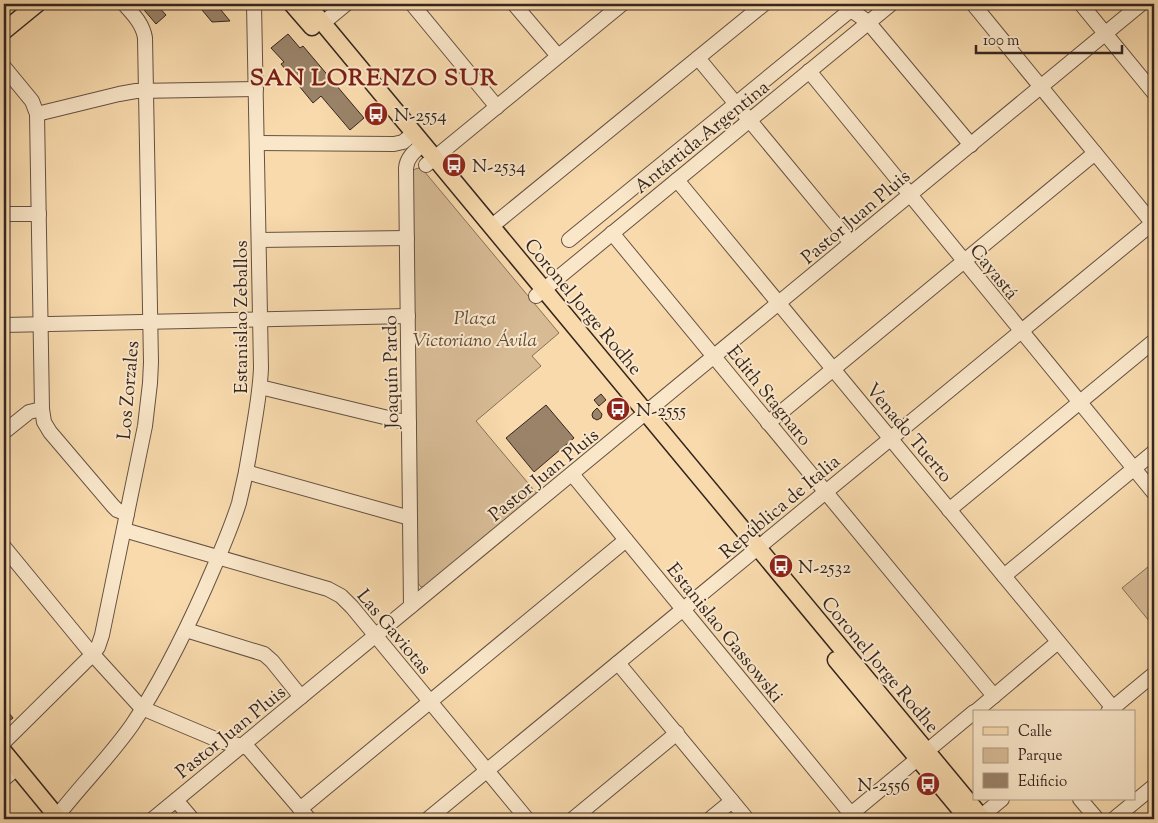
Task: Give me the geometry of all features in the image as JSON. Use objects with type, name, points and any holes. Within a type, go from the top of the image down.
[{"type":"main road","points":[[4,31],[37,4]]},
{"type":"main road","name":"Coronel Jorge Rodhe","points":[[292,4],[430,161],[977,819]]},
{"type":"main road","name":"Coronel Jorge Rodhe","points":[[307,4],[414,142]]},
{"type":"main road","name":"Coronel Jorge Rodhe","points":[[430,161],[492,226],[540,293]]},
{"type":"main road","points":[[4,752],[57,818]]},
{"type":"street","name":"Los Zorzales","points":[[4,742],[98,647],[141,448],[148,404],[151,362],[144,34],[140,24],[124,4]]},
{"type":"street","name":"Estanislao Zeballos","points":[[57,818],[117,744],[143,708],[169,665],[186,630],[239,503],[260,387],[262,349],[254,4]]},
{"type":"street","points":[[323,23],[346,4]]},
{"type":"street","points":[[412,4],[497,107]]},
{"type":"street","points":[[514,4],[558,56]]},
{"type":"street","points":[[430,161],[620,4]]},
{"type":"street","points":[[492,226],[764,4]]},
{"type":"street","name":"Antártida Argentina","points":[[540,293],[891,4]]},
{"type":"street","points":[[973,4],[1154,223]]},
{"type":"street","points":[[1080,4],[1154,93]]},
{"type":"street","name":"Pastor Juan Pluis","points":[[153,819],[1141,4]]},
{"type":"street","points":[[569,240],[736,104],[852,6],[868,22],[970,145]]},
{"type":"street","points":[[698,58],[851,244]]},
{"type":"street","points":[[4,67],[32,101],[37,114],[42,409],[44,422],[50,432],[113,506],[127,514]]},
{"type":"street","name":"Cayastá","points":[[809,71],[1154,493]]},
{"type":"street","points":[[37,114],[118,94],[146,90],[256,89]]},
{"type":"street","points":[[257,143],[391,144],[414,142]]},
{"type":"street","name":"Joaquín Pardo","points":[[411,606],[406,165],[414,142]]},
{"type":"street","points":[[768,423],[1095,153]]},
{"type":"street","name":"Venado Tuerto","points":[[677,180],[1058,642],[1110,710]]},
{"type":"street","points":[[4,214],[39,214]]},
{"type":"street","name":"República de Italia","points":[[428,819],[1154,223]]},
{"type":"street","name":"Edith Stagnaro","points":[[612,233],[994,696]]},
{"type":"street","points":[[260,240],[407,238]]},
{"type":"street","points":[[4,326],[408,316]]},
{"type":"street","points":[[949,510],[1154,341]]},
{"type":"street","points":[[260,387],[409,423]]},
{"type":"street","points":[[4,432],[29,412],[42,409]]},
{"type":"street","points":[[1004,576],[1154,452]]},
{"type":"street","points":[[246,472],[410,518]]},
{"type":"street","name":"Estanislao Gassowski","points":[[572,474],[683,609],[848,817]]},
{"type":"street","name":"Las Gaviotas","points":[[124,530],[334,592],[347,601],[527,819]]},
{"type":"street","points":[[4,546],[93,654],[134,700],[143,708],[220,741],[242,746],[252,751],[304,814],[430,702],[626,540]]},
{"type":"street","points":[[186,630],[264,654],[301,697]]},
{"type":"street","points":[[976,710],[1058,642]]},
{"type":"street","points":[[618,663],[747,819]]},
{"type":"street","points":[[1110,710],[1154,674]]},
{"type":"street","points":[[848,817],[973,713]]},
{"type":"street","points":[[572,819],[677,733]]},
{"type":"street","points":[[4,779],[17,768]]},
{"type":"street","points":[[1114,819],[1154,786]]},
{"type":"street","points":[[176,800],[192,819]]},
{"type":"street","points":[[977,819],[1001,800]]},
{"type":"street","points":[[1081,800],[1097,819]]},
{"type":"street","points":[[710,819],[732,801]]},
{"type":"green space","name":"Plaza Victoriano Ávila","points":[[419,168],[424,171],[559,333],[532,356],[541,366],[476,421],[538,495],[426,586],[421,587],[417,582],[412,172]]},
{"type":"green space","points":[[1154,562],[1154,627],[1122,588]]},
{"type":"building","points":[[139,4],[156,4],[166,15],[156,24]]},
{"type":"building","points":[[197,4],[216,4],[230,21],[212,22]]},
{"type":"building","points":[[288,34],[300,48],[303,46],[364,118],[350,130],[321,96],[313,103],[281,64],[284,62],[271,48]]},
{"type":"building","points":[[601,394],[606,400],[599,406],[594,400]]},
{"type":"building","points":[[546,405],[574,438],[534,472],[506,438]]},
{"type":"building","points":[[597,408],[602,414],[601,418],[597,420],[592,415]]},
{"type":"building","points":[[4,707],[13,718],[4,725]]},
{"type":"place","name":"N-2554","points":[[376,114]]},
{"type":"place","name":"N-2534","points":[[454,165]]},
{"type":"place","name":"N-2555","points":[[618,409]]},
{"type":"place","name":"N-2532","points":[[781,566]]},
{"type":"place","name":"N-2556","points":[[928,784]]},
{"type":"district","name":"SAN LORENZO SUR","points":[[374,77]]}]
